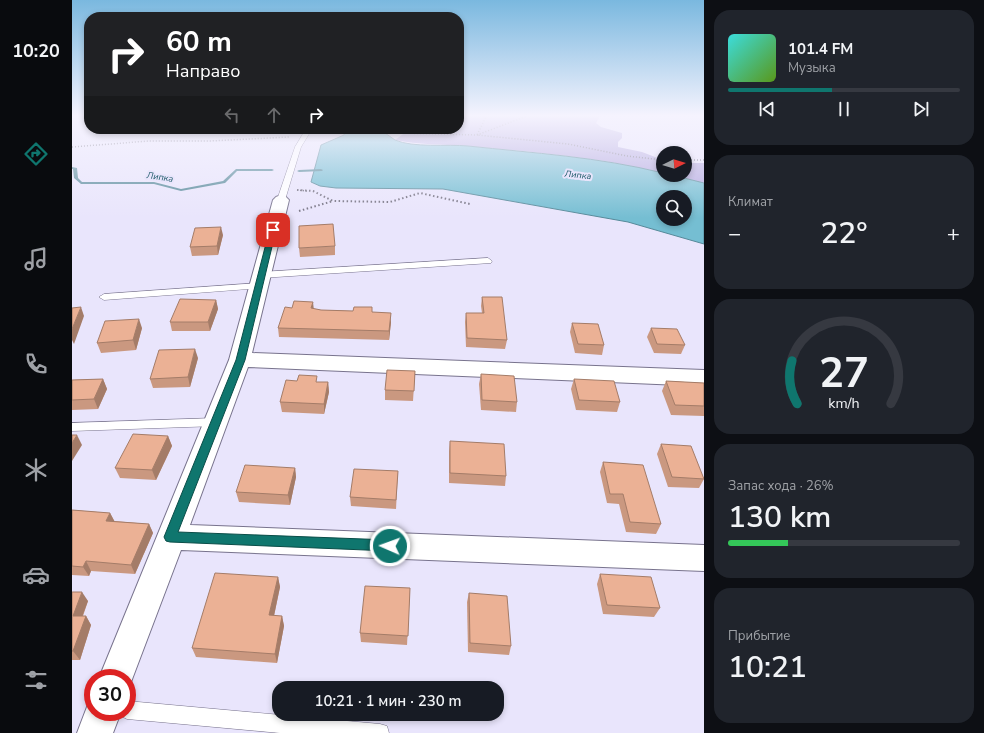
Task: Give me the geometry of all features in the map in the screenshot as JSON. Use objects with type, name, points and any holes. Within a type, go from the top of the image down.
[{"type":"street","points":[[119,669],[240,360],[259,280],[288,200]]},
{"type":"street","points":[[240,360],[704,378]]},
{"type":"street","points":[[170,537],[704,558]]},
{"type":"street","points":[[95,733],[100,721]]},
{"type":"lane","points":[[288,200],[297,150]]},
{"type":"lane","points":[[104,297],[259,280],[488,261]]},
{"type":"lane","points":[[72,427],[217,422]]},
{"type":"lane","points":[[136,711],[380,733]]},
{"type":"path","points":[[598,150],[656,160]]},
{"type":"path","points":[[692,160],[704,160]]},
{"type":"path","points":[[288,200],[313,191],[333,201]]},
{"type":"path","points":[[288,200],[390,202],[420,193],[470,204]]},
{"type":"shaded area","points":[[517,150],[633,150],[656,157],[656,171],[590,159]]},
{"type":"shaded area","points":[[692,163],[704,163],[704,183],[692,180]]},
{"type":"water","points":[[320,150],[512,150],[590,159],[656,172],[656,182],[692,182],[692,180],[704,183],[704,244],[628,222],[443,189],[336,188],[320,186],[311,182]]},
{"type":"building","points":[[333,224],[335,246],[299,248],[299,226]]},
{"type":"building","points":[[221,227],[217,246],[190,247],[195,228]]},
{"type":"building","points":[[482,297],[502,297],[507,340],[467,338],[466,313],[484,313]]},
{"type":"building","points":[[180,299],[216,300],[208,322],[170,322]]},
{"type":"building","points":[[294,301],[313,302],[311,308],[321,310],[353,311],[354,307],[372,307],[372,312],[391,313],[389,331],[278,328],[285,307],[292,308]]},
{"type":"building","points":[[81,307],[72,329],[72,308]]},
{"type":"building","points":[[139,319],[133,340],[97,343],[105,321]]},
{"type":"building","points":[[572,323],[598,324],[604,345],[578,344]]},
{"type":"building","points":[[651,328],[677,329],[685,345],[657,344]]},
{"type":"building","points":[[195,349],[188,377],[150,379],[159,350]]},
{"type":"building","points":[[387,370],[415,371],[414,391],[385,390]]},
{"type":"building","points":[[481,374],[514,376],[517,402],[482,400]]},
{"type":"building","points":[[299,375],[317,376],[316,382],[328,382],[324,404],[280,402],[286,380],[297,381]]},
{"type":"building","points":[[103,379],[94,399],[72,400],[72,380]]},
{"type":"building","points":[[574,379],[614,381],[620,402],[579,400]]},
{"type":"building","points":[[666,381],[704,383],[704,406],[675,405]]},
{"type":"building","points":[[133,434],[168,436],[152,470],[115,468]]},
{"type":"building","points":[[72,435],[77,435],[72,443]]},
{"type":"building","points":[[450,441],[504,444],[506,476],[450,473]]},
{"type":"building","points":[[661,444],[691,446],[704,479],[672,477]]},
{"type":"building","points":[[603,462],[643,465],[661,524],[630,522],[623,494],[610,494]]},
{"type":"building","points":[[245,465],[295,468],[288,495],[236,492]]},
{"type":"building","points":[[354,469],[398,471],[396,500],[350,497]]},
{"type":"building","points":[[72,510],[110,513],[106,521],[149,524],[131,565],[86,561],[83,567],[72,566]]},
{"type":"building","points":[[215,573],[278,577],[269,615],[282,616],[275,654],[192,648]]},
{"type":"building","points":[[600,574],[651,577],[660,608],[607,605]]},
{"type":"building","points":[[365,586],[410,588],[408,636],[360,633]]},
{"type":"building","points":[[72,592],[82,592],[73,616],[86,616],[73,651],[72,651]]},
{"type":"building","points":[[469,593],[507,596],[511,646],[470,643]]},
{"type":"waterway","name":"Липка","points":[[72,168],[75,168],[76,178],[81,183],[154,183],[181,190],[224,182],[236,170],[272,170]]},
{"type":"waterway","name":"Липка","points":[[299,171],[321,170]]},
{"type":"route","points":[[273,230],[240,360],[217,422],[170,537],[390,546]]}]
